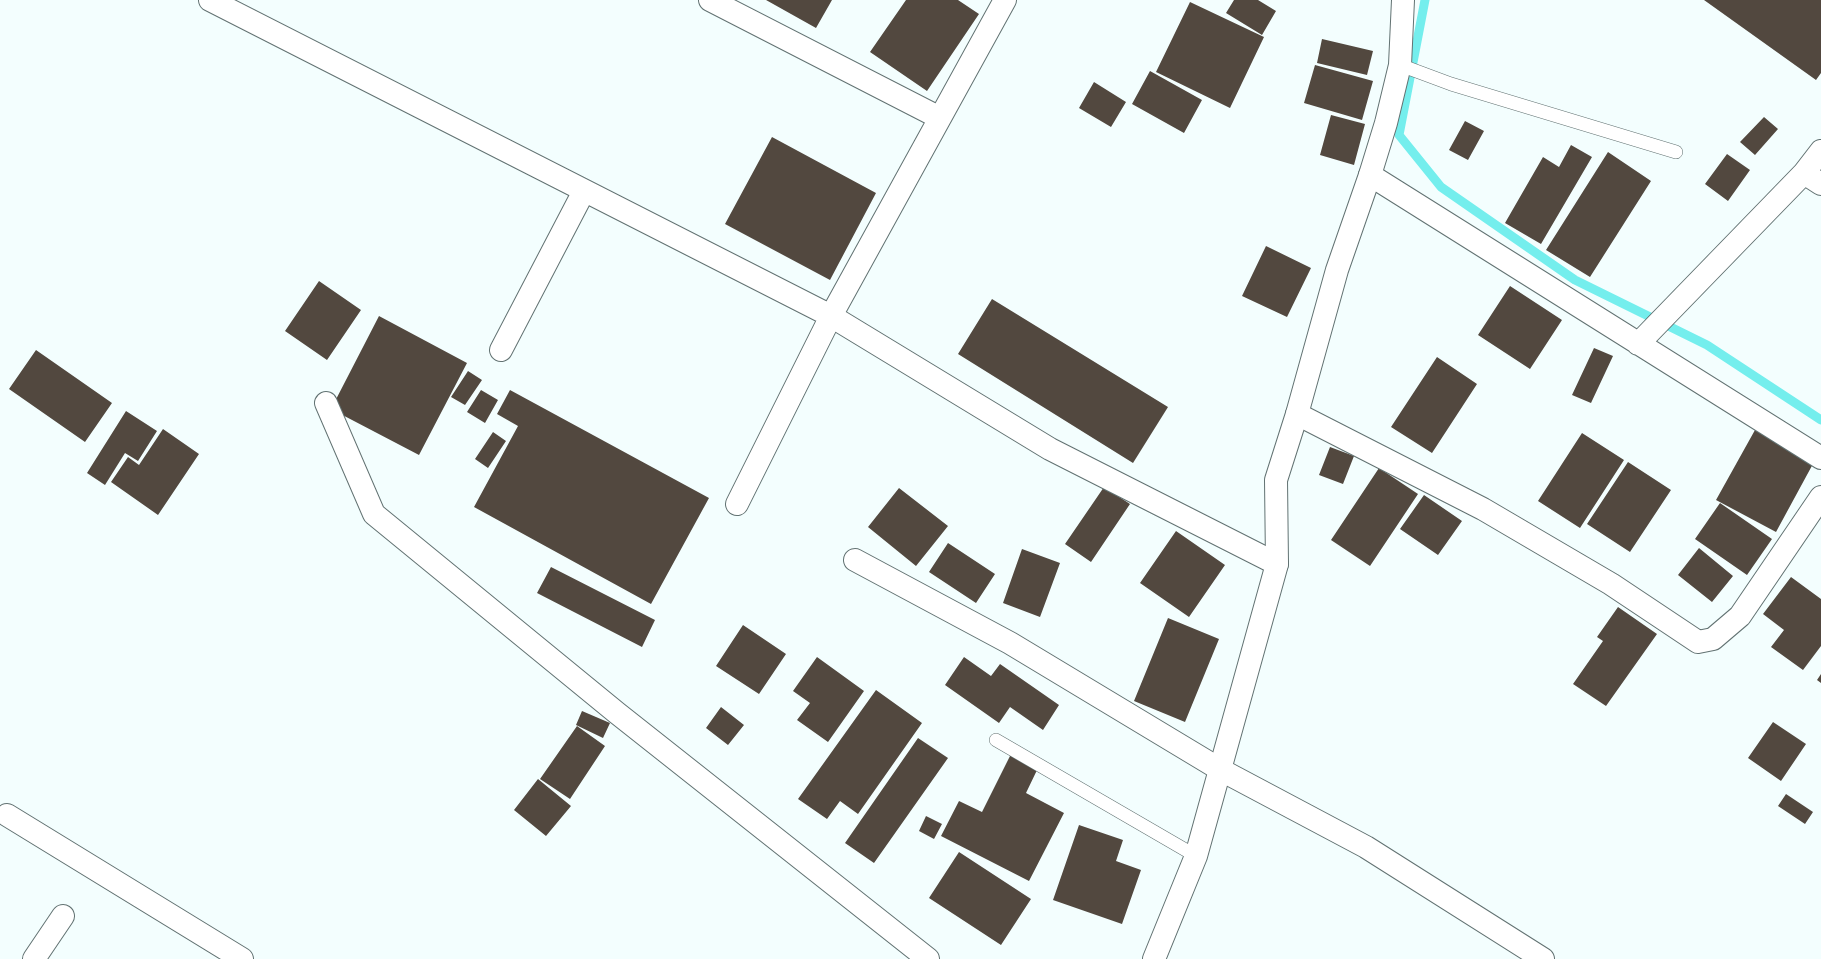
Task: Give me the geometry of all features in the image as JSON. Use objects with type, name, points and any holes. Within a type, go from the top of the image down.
[{"type":"street","points":[[210,0],[831,316],[1050,449],[1277,564]]},
{"type":"street","points":[[710,0],[940,118]]},
{"type":"street","points":[[737,504],[831,316],[1005,0]]},
{"type":"street","points":[[1154,959],[1196,856],[1277,564],[1276,480],[1297,414],[1337,270],[1370,175],[1386,123],[1400,65],[1404,0]]},
{"type":"street","points":[[1638,344],[1812,179],[1821,151]]},
{"type":"street","points":[[1370,175],[1821,458]]},
{"type":"street","points":[[501,350],[584,190]]},
{"type":"street","points":[[326,403],[374,514],[617,713],[928,959]]},
{"type":"street","points":[[1297,414],[1483,509],[1611,584],[1698,642],[1713,640],[1740,616],[1821,497]]},
{"type":"street","points":[[855,560],[1010,643],[1221,770],[1366,847],[1543,959]]},
{"type":"street","points":[[7,815],[242,959]]},
{"type":"street","points":[[34,959],[63,916]]},
{"type":"lane","points":[[1400,65],[1451,84],[1676,152]]},
{"type":"lane","points":[[996,740],[1196,856]]},
{"type":"building","points":[[766,0],[832,0],[816,28]]},
{"type":"building","points":[[906,0],[958,0],[979,14],[927,91],[870,52]]},
{"type":"building","points":[[1234,0],[1258,0],[1276,11],[1262,35],[1226,13]]},
{"type":"building","points":[[1704,0],[1821,0],[1821,73],[1816,80]]},
{"type":"building","points":[[1190,2],[1264,37],[1230,108],[1156,72]]},
{"type":"building","points":[[1322,39],[1373,51],[1367,75],[1317,63]]},
{"type":"building","points":[[1315,65],[1373,81],[1362,120],[1304,103]]},
{"type":"building","points":[[1150,71],[1202,100],[1184,133],[1132,104]]},
{"type":"building","points":[[1094,82],[1126,102],[1111,127],[1079,108]]},
{"type":"building","points":[[1331,115],[1365,124],[1354,165],[1320,155]]},
{"type":"building","points":[[1764,117],[1778,129],[1755,155],[1740,142]]},
{"type":"building","points":[[1465,121],[1484,131],[1468,160],[1449,150]]},
{"type":"building","points":[[772,137],[876,193],[830,280],[725,224]]},
{"type":"building","points":[[1571,145],[1592,157],[1541,244],[1505,223],[1543,157],[1559,167]]},
{"type":"building","points":[[1608,152],[1651,181],[1590,277],[1546,250]]},
{"type":"building","points":[[1727,154],[1750,170],[1728,201],[1705,184]]},
{"type":"building","points":[[1266,246],[1311,268],[1287,317],[1242,296]]},
{"type":"building","points":[[319,281],[361,310],[327,360],[285,331]]},
{"type":"building","points":[[1510,286],[1562,320],[1530,369],[1478,335]]},
{"type":"building","points":[[992,299],[1168,407],[1133,463],[958,354]]},
{"type":"building","points":[[379,316],[467,363],[419,455],[331,409]]},
{"type":"building","points":[[1594,348],[1613,356],[1591,403],[1572,395]]},
{"type":"building","points":[[36,350],[112,403],[85,442],[9,389]]},
{"type":"building","points":[[1437,357],[1477,384],[1432,453],[1391,427]]},
{"type":"building","points":[[468,371],[482,380],[465,405],[451,397]]},
{"type":"building","points":[[481,390],[498,400],[485,423],[467,412]]},
{"type":"building","points":[[510,390],[709,498],[651,604],[474,507],[518,426],[497,414]]},
{"type":"building","points":[[126,411],[157,431],[138,461],[125,453],[105,485],[87,473]]},
{"type":"building","points":[[163,429],[199,454],[158,515],[111,482],[128,457],[139,465]]},
{"type":"building","points":[[1755,430],[1814,462],[1776,532],[1716,500]]},
{"type":"building","points":[[493,432],[506,441],[488,468],[475,459]]},
{"type":"building","points":[[1582,433],[1624,460],[1580,528],[1538,501]]},
{"type":"building","points":[[1330,447],[1354,456],[1343,484],[1319,475]]},
{"type":"building","points":[[1628,462],[1671,490],[1630,552],[1587,524]]},
{"type":"building","points":[[1379,468],[1418,494],[1370,566],[1331,540]]},
{"type":"building","points":[[1104,487],[1130,504],[1091,562],[1065,544]]},
{"type":"building","points":[[899,488],[948,526],[916,566],[868,527]]},
{"type":"building","points":[[1424,495],[1462,521],[1438,555],[1400,529]]},
{"type":"building","points":[[1720,503],[1772,539],[1747,575],[1695,539]]},
{"type":"building","points":[[1176,531],[1225,565],[1189,617],[1140,583]]},
{"type":"building","points":[[948,543],[995,574],[976,603],[929,572]]},
{"type":"building","points":[[1699,548],[1733,576],[1712,602],[1678,575]]},
{"type":"building","points":[[1022,549],[1060,563],[1040,617],[1003,603]]},
{"type":"building","points":[[551,567],[655,620],[642,647],[537,593]]},
{"type":"building","points":[[1791,577],[1821,599],[1821,646],[1803,670],[1771,647],[1784,630],[1763,614]]},
{"type":"building","points":[[1618,607],[1657,634],[1606,706],[1573,684],[1603,641],[1597,637]]},
{"type":"building","points":[[1168,618],[1219,639],[1185,722],[1134,701]]},
{"type":"building","points":[[743,625],[786,654],[759,694],[716,666]]},
{"type":"building","points":[[817,657],[864,691],[828,742],[797,720],[810,703],[793,691]]},
{"type":"building","points":[[964,657],[991,676],[1000,664],[1059,705],[1043,730],[1010,707],[999,723],[945,685]]},
{"type":"building","points":[[1821,674],[1821,683],[1817,680]]},
{"type":"building","points":[[876,690],[922,723],[858,814],[840,801],[827,819],[798,799]]},
{"type":"building","points":[[721,707],[744,725],[728,745],[706,728]]},
{"type":"building","points":[[582,711],[610,723],[603,738],[576,725]]},
{"type":"building","points":[[1773,722],[1806,744],[1781,781],[1748,758]]},
{"type":"building","points":[[577,726],[605,746],[570,799],[540,779]]},
{"type":"building","points":[[918,738],[948,758],[874,863],[845,843]]},
{"type":"building","points":[[1011,754],[1038,768],[1026,793],[1064,813],[1029,881],[941,836],[959,801],[982,812]]},
{"type":"building","points":[[538,779],[571,806],[546,836],[514,810]]},
{"type":"building","points":[[1786,794],[1813,812],[1805,824],[1778,806]]},
{"type":"building","points":[[926,816],[942,824],[934,839],[919,831]]},
{"type":"building","points":[[1079,825],[1123,840],[1116,861],[1141,870],[1122,924],[1053,900]]},
{"type":"building","points":[[959,852],[1031,899],[1001,945],[929,898]]},
{"type":"waterway","points":[[1425,0],[1399,135],[1441,187],[1575,280],[1707,345],[1821,420]]}]
